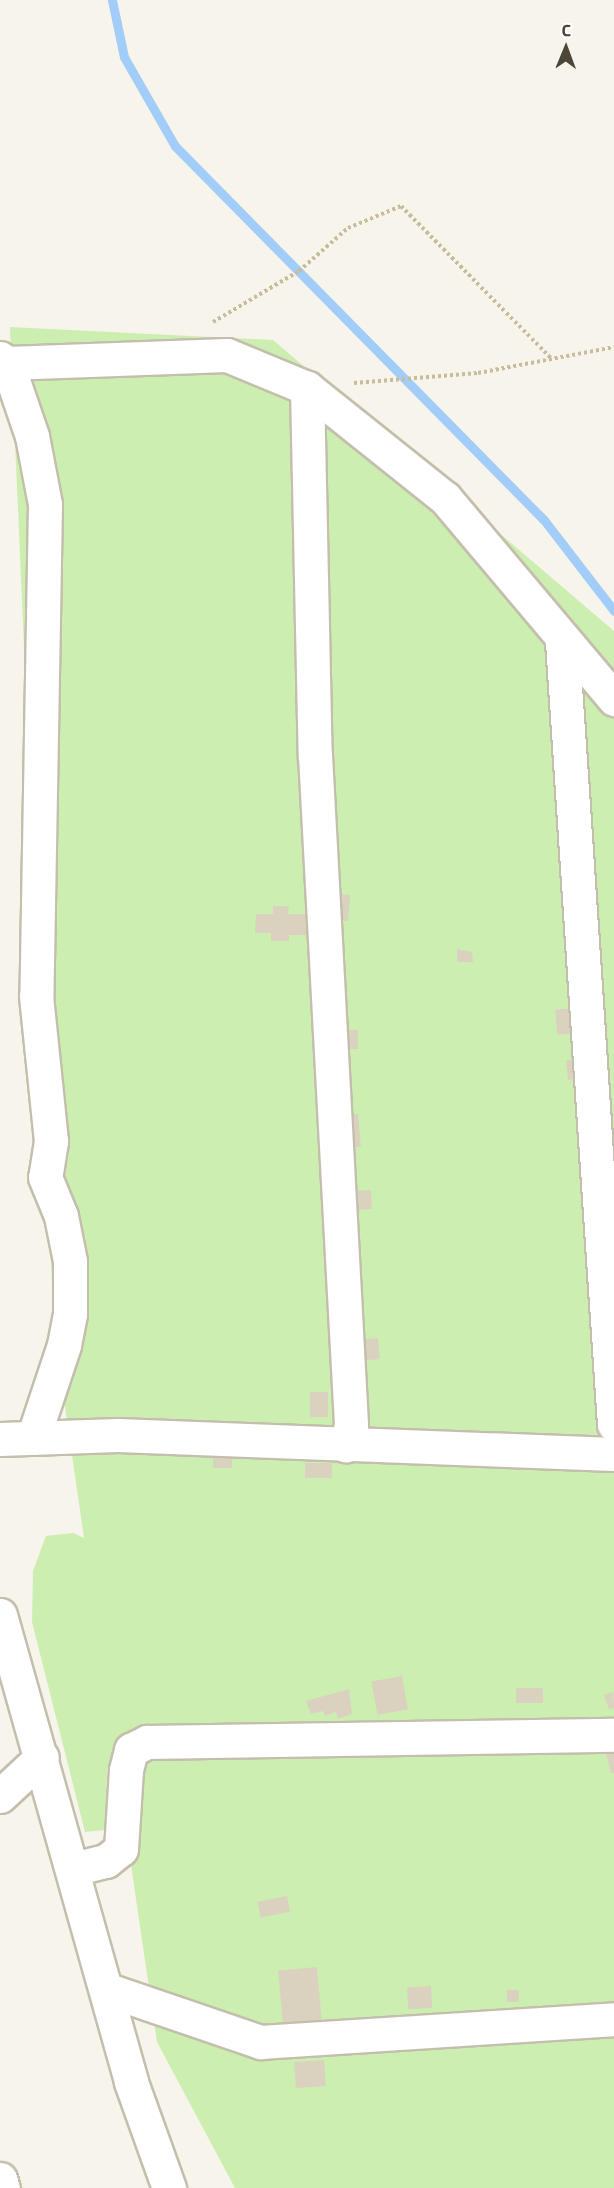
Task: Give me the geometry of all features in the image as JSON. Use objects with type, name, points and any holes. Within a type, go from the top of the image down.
[{"type":"lane","points":[[33,1438],[64,1345],[70,1314],[70,1261],[61,1216],[45,1177],[51,1142],[36,996],[45,504],[32,436],[3,360],[227,355],[307,388],[445,498],[562,641],[614,699]]},
{"type":"lane","points":[[307,388],[315,755],[351,1425],[346,1445]]},
{"type":"lane","points":[[562,641],[614,1424]]},
{"type":"lane","points":[[0,1439],[118,1435],[614,1454]]},
{"type":"lane","points":[[0,1615],[108,1990],[131,2082],[170,2188]]},
{"type":"lane","points":[[73,1869],[106,1861],[121,1849],[126,1770],[131,1750],[147,1742],[614,1735]]},
{"type":"lane","points":[[0,1796],[42,1757]]},
{"type":"lane","points":[[108,1990],[261,2042],[614,2019]]},
{"type":"lane","points":[[0,2180],[3,2188]]},
{"type":"path","points":[[207,326],[299,271],[348,228],[401,206],[552,359]]},
{"type":"path","points":[[307,388],[478,374],[614,347]]},
{"type":"green space","points":[[10,327],[273,340],[614,631],[614,2188],[235,2188],[157,2042],[115,1756],[107,1771],[106,1830],[85,1832],[32,1622],[33,1571],[46,1536],[73,1533],[84,1538],[54,1331]]},
{"type":"building","points":[[334,894],[350,895],[348,921],[332,920]]},
{"type":"building","points":[[273,906],[289,906],[288,914],[306,914],[306,935],[289,935],[289,941],[271,941],[271,933],[255,933],[256,914],[273,914]]},
{"type":"building","points":[[457,949],[472,952],[473,962],[457,962]]},
{"type":"building","points":[[576,1008],[578,1033],[557,1035],[555,1010]]},
{"type":"building","points":[[339,1030],[358,1030],[358,1049],[339,1049]]},
{"type":"building","points":[[576,1059],[578,1079],[568,1080],[566,1060]]},
{"type":"building","points":[[358,1114],[361,1147],[348,1148],[345,1115]]},
{"type":"building","points":[[371,1190],[372,1209],[350,1210],[349,1191]]},
{"type":"building","points":[[378,1338],[380,1359],[356,1361],[354,1340]]},
{"type":"building","points":[[310,1392],[328,1392],[328,1417],[310,1417]]},
{"type":"building","points":[[213,1454],[232,1454],[232,1468],[213,1468]]},
{"type":"building","points":[[305,1463],[332,1463],[332,1478],[305,1478]]},
{"type":"building","points":[[402,1676],[408,1709],[377,1715],[371,1681]]},
{"type":"building","points":[[516,1688],[543,1688],[543,1703],[516,1703]]},
{"type":"building","points":[[349,1689],[352,1714],[338,1719],[336,1712],[325,1716],[323,1711],[311,1714],[306,1701]]},
{"type":"building","points":[[613,1692],[614,1708],[609,1709],[604,1695]]},
{"type":"building","points":[[614,1744],[614,1773],[611,1773],[604,1747]]},
{"type":"building","points":[[287,1896],[290,1912],[261,1917],[258,1902]]},
{"type":"building","points":[[317,1967],[322,2024],[283,2027],[278,1970]]},
{"type":"building","points":[[431,1986],[432,2008],[408,2009],[407,1987]]},
{"type":"building","points":[[507,1990],[519,1990],[519,2002],[507,2002]]},
{"type":"building","points":[[324,2060],[326,2086],[296,2088],[294,2062]]},
{"type":"waterway","points":[[112,0],[124,57],[175,146],[544,520],[614,611]]}]
